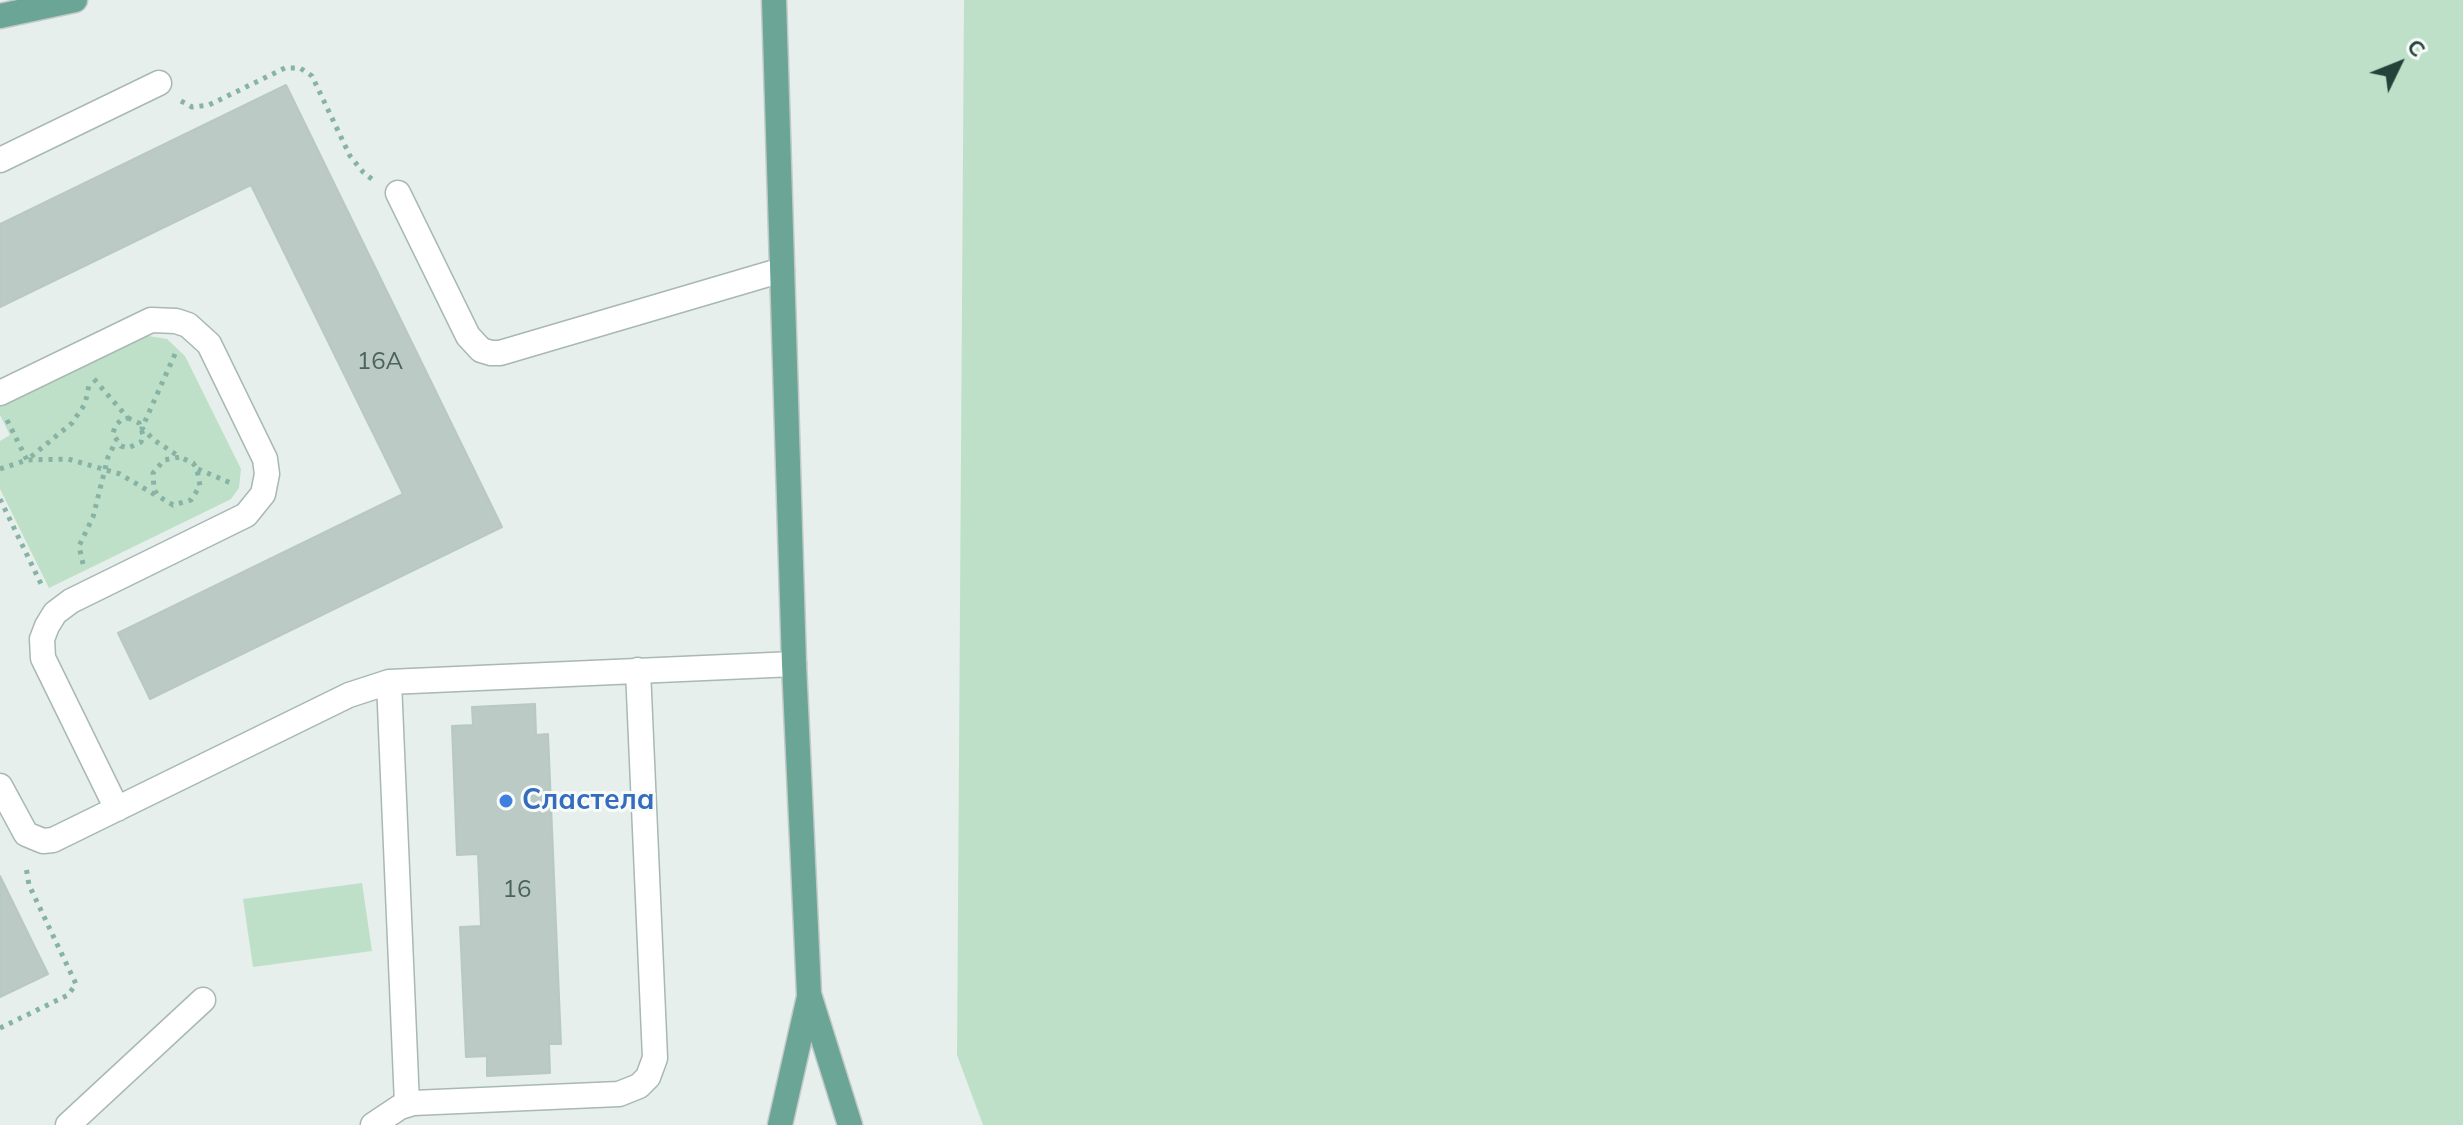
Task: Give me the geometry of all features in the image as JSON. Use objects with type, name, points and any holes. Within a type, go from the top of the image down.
[{"type":"main road","points":[[0,16],[75,0]]},
{"type":"main road","points":[[774,0],[794,664],[809,994],[850,1125]]},
{"type":"main road","points":[[780,1125],[809,994]]},
{"type":"lane","points":[[0,160],[159,83]]},
{"type":"lane","points":[[398,193],[468,336],[481,350],[491,353],[500,353],[782,270]]},
{"type":"lane","points":[[0,393],[151,320],[163,318],[188,325],[209,344],[265,459],[267,474],[263,494],[246,515],[71,601],[55,613],[42,639],[43,658],[117,809]]},
{"type":"lane","points":[[0,786],[19,826],[34,839],[53,840],[349,695],[389,682],[794,664]]},
{"type":"lane","points":[[373,1125],[407,1104],[619,1094],[639,1086],[652,1069],[655,1058],[638,670]]},
{"type":"lane","points":[[389,682],[407,1104]]},
{"type":"lane","points":[[68,1125],[203,1000]]},
{"type":"path","points":[[159,83],[185,103],[199,108],[285,68],[300,68],[312,76],[356,165],[374,180],[398,193]]},
{"type":"path","points":[[0,469],[27,460],[68,459],[105,468],[173,505],[191,500],[200,486],[193,463],[154,440],[142,428],[134,419],[121,420],[113,434],[121,446],[135,446],[141,442],[142,428],[188,325]]},
{"type":"path","points":[[27,460],[65,431],[80,414],[88,396],[91,374],[128,418]]},
{"type":"path","points":[[7,418],[27,460]]},
{"type":"path","points":[[95,589],[81,559],[79,546],[93,517],[105,468],[116,441]]},
{"type":"path","points":[[180,457],[164,460],[153,473],[154,489],[199,538]]},
{"type":"path","points":[[0,499],[55,613]]},
{"type":"path","points":[[0,1028],[68,995],[76,984],[29,885],[26,867],[34,839]]},
{"type":"green space","points":[[964,0],[2463,0],[2463,1125],[983,1125],[957,1055]]},
{"type":"green space","points":[[149,336],[167,339],[185,356],[241,469],[239,488],[231,499],[49,588],[0,489],[0,441],[10,435],[0,415],[0,406]]},
{"type":"green space","points":[[362,883],[372,951],[253,967],[243,899]]},
{"type":"building","points":[[286,85],[502,527],[150,699],[118,633],[403,494],[251,185],[0,307],[0,224]]},
{"type":"building","points":[[535,704],[536,735],[548,734],[561,1044],[549,1044],[550,1073],[487,1076],[487,1056],[466,1057],[460,927],[481,926],[478,854],[457,855],[452,726],[473,725],[472,707]]},
{"type":"building","points":[[0,876],[48,974],[0,997]]},
{"type":"place","name":"Сластела","points":[[506,801]]}]
